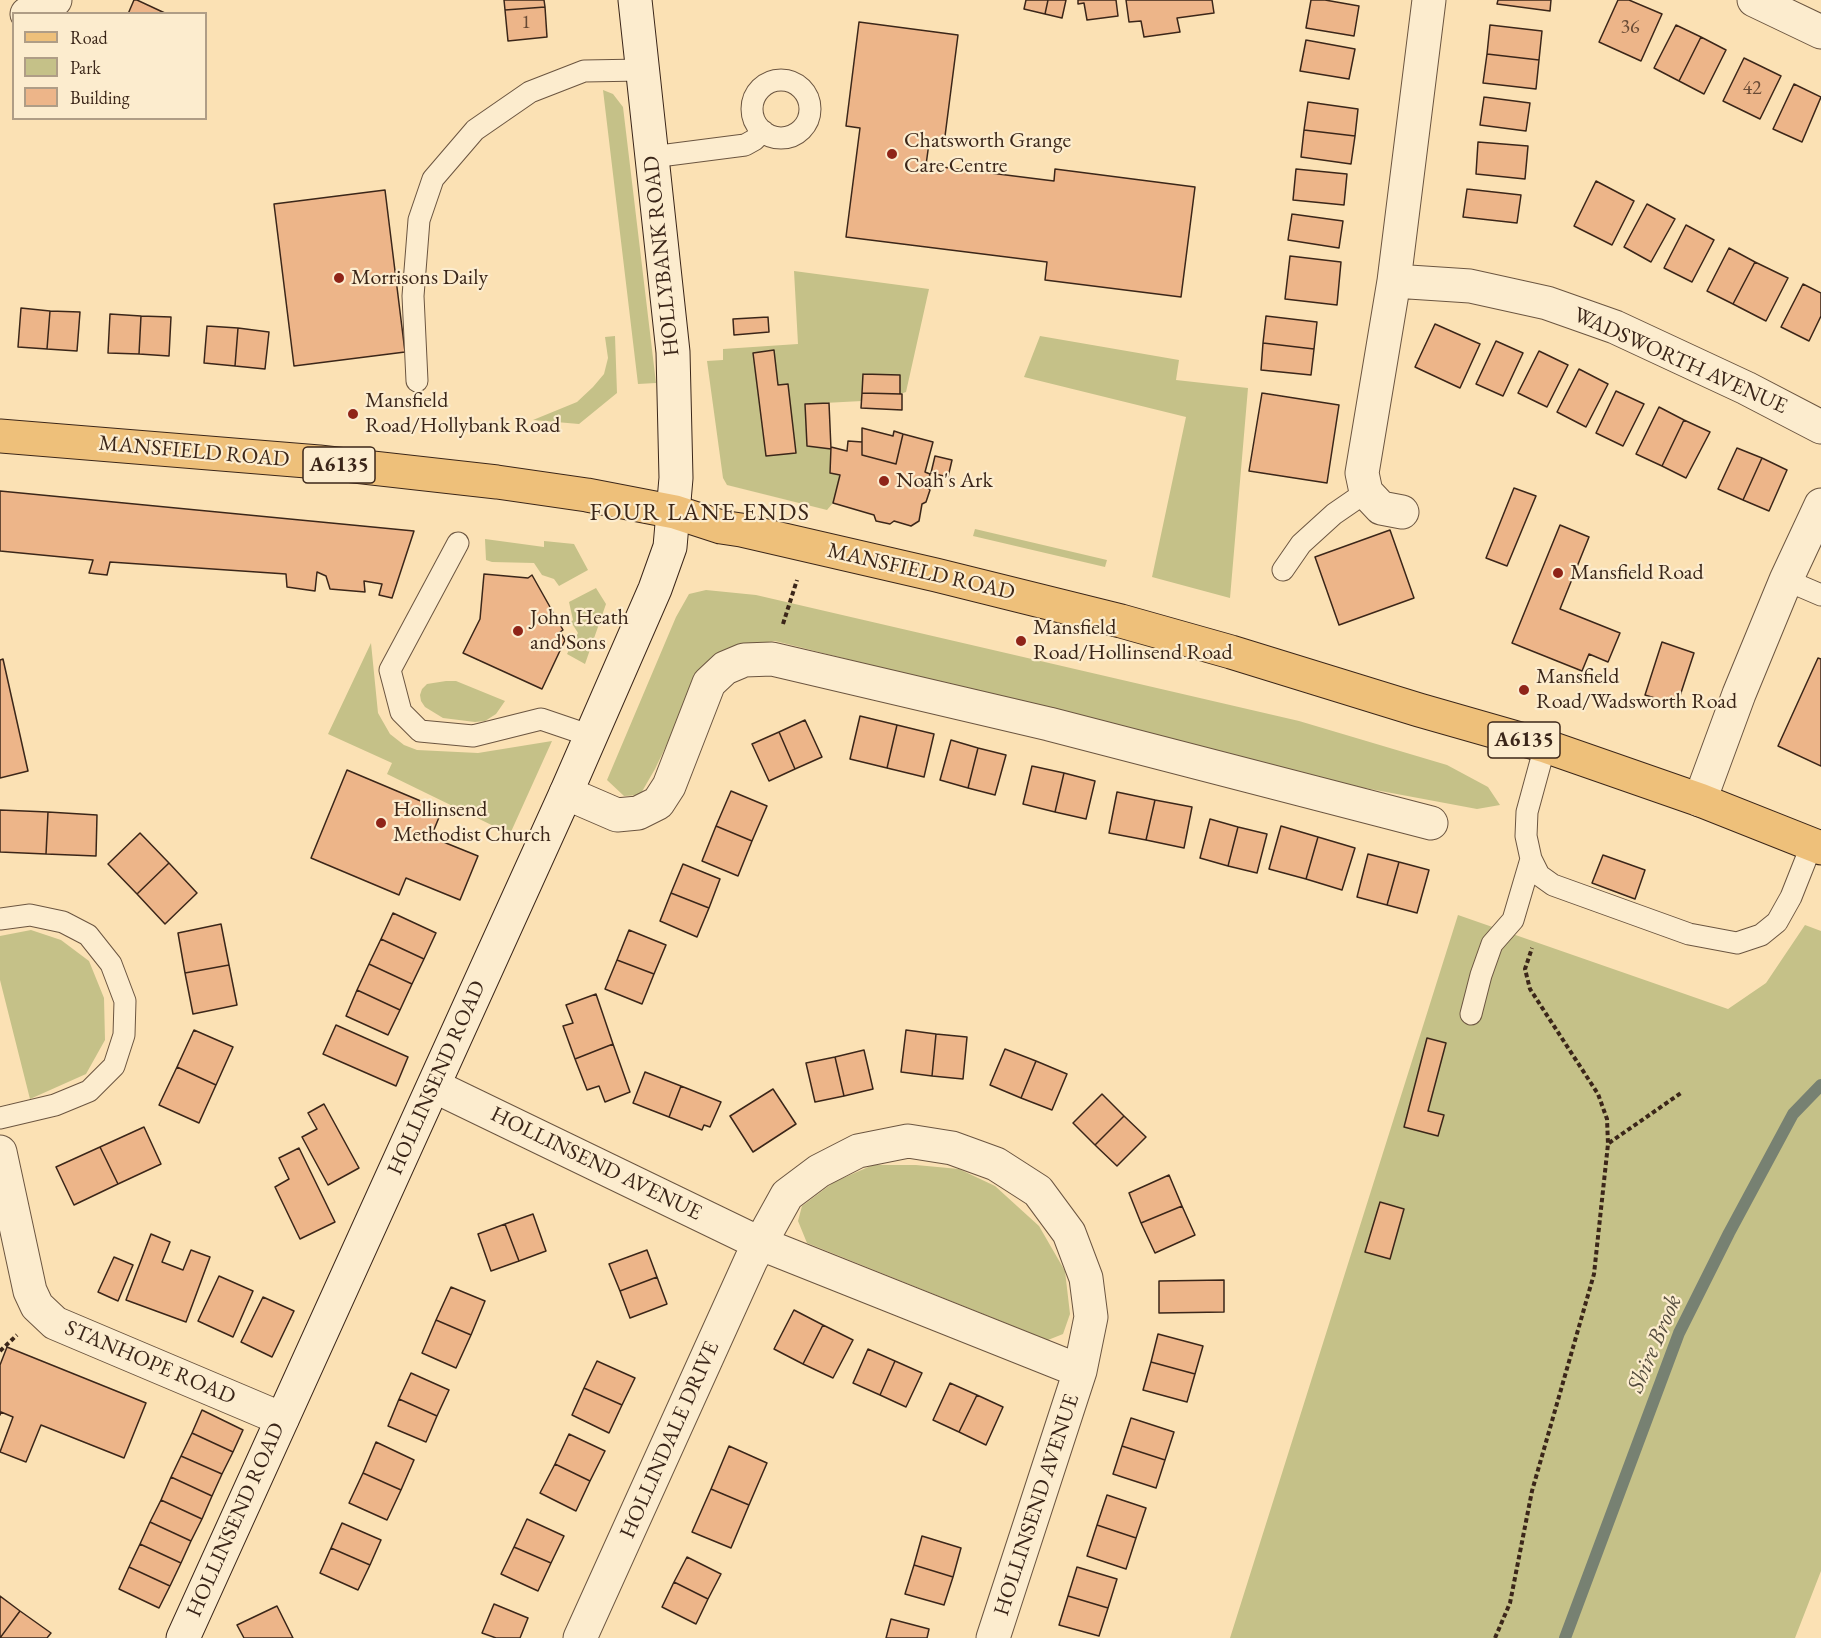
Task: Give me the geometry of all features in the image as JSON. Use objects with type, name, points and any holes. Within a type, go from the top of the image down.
[{"type":"main road","name":"MANSFIELD ROAD","points":[[0,436],[319,462],[497,482],[587,495],[675,512],[721,528],[741,530],[1121,621],[1545,746],[1700,800],[1816,846]]},
{"type":"street","points":[[31,12],[55,0]]},
{"type":"street","name":"HOLLYBANK ROAD","points":[[636,0],[673,352],[675,512]]},
{"type":"street","points":[[1402,512],[1381,508],[1366,492],[1362,472],[1394,281],[1429,0]]},
{"type":"street","points":[[1754,0],[1821,32]]},
{"type":"street","name":"WADSWORTH AVENUE","points":[[1394,281],[1470,286],[1547,303],[1615,327],[1746,388],[1821,427]]},
{"type":"street","points":[[1700,800],[1739,694],[1786,580],[1821,505]]},
{"type":"street","name":"HOLLINSEND ROAD","points":[[183,1638],[591,736],[664,567],[670,547],[675,512]]},
{"type":"street","points":[[566,793],[617,815],[638,813],[658,803],[669,786],[709,683],[725,668],[744,660],[772,659],[1049,724],[1431,823]]},
{"type":"street","name":"HOLLINSEND AVENUE","points":[[434,1086],[759,1243],[1080,1371]]},
{"type":"street","name":"HOLLINSEND AVENUE","points":[[759,1243],[787,1195],[819,1171],[858,1151],[908,1141],[952,1148],[996,1164],[1038,1191],[1069,1233],[1086,1278],[1091,1317],[1080,1371],[993,1638]]},
{"type":"street","name":"STANHOPE ROAD","points":[[0,1152],[30,1291],[37,1306],[55,1323],[282,1419]]},
{"type":"street","name":"HOLLINDALE DRIVE","points":[[580,1638],[759,1243]]},
{"type":"lane","points":[[417,381],[413,296],[419,220],[433,179],[475,130],[530,93],[584,71],[642,70]]},
{"type":"lane","points":[[652,157],[745,145],[763,131]]},
{"type":"lane","points":[[1283,570],[1301,544],[1334,514],[1366,492]]},
{"type":"lane","points":[[458,543],[390,670],[401,712],[420,731],[473,736],[541,719],[591,736]]},
{"type":"lane","points":[[1786,580],[1821,596]]},
{"type":"lane","points":[[1545,746],[1527,812],[1526,836],[1531,859],[1539,875],[1553,885],[1689,934],[1737,942],[1761,935],[1777,922],[1816,846]]},
{"type":"lane","points":[[1471,1014],[1492,944],[1513,920],[1531,859]]},
{"type":"lane","points":[[0,919],[30,915],[63,922],[88,935],[111,964],[124,1001],[124,1035],[114,1066],[89,1091],[55,1105],[0,1118]]},
{"type":"path","points":[[1495,1638],[1510,1603],[1532,1491],[1594,1274],[1608,1144],[1607,1119],[1598,1094],[1530,989],[1525,969],[1535,938]]},
{"type":"path","points":[[1608,1144],[1681,1093]]},
{"type":"green space","points":[[603,90],[613,94],[623,107],[656,383],[638,384]]},
{"type":"green space","points":[[794,271],[929,289],[906,392],[900,394],[900,375],[863,374],[862,401],[805,404],[807,446],[831,449],[831,473],[840,475],[833,503],[827,510],[727,485],[723,478],[707,361],[723,360],[723,349],[798,344]]},
{"type":"green space","points":[[615,336],[617,393],[579,424],[533,420],[577,402],[593,387],[604,374],[608,358],[605,337]]},
{"type":"green space","points":[[1040,336],[1179,360],[1176,380],[1248,388],[1230,598],[1152,577],[1186,417],[1024,377]]},
{"type":"green space","points":[[975,529],[1107,560],[1105,567],[973,536]]},
{"type":"green space","points":[[485,539],[544,547],[544,541],[574,544],[588,570],[559,586],[554,579],[542,575],[534,563],[486,560]]},
{"type":"green space","points":[[596,588],[606,604],[585,664],[567,654],[578,633],[571,622],[573,620],[569,602]]},
{"type":"green space","points":[[706,590],[756,595],[1299,721],[1447,765],[1488,787],[1500,805],[1477,809],[1354,786],[775,641],[736,646],[703,669],[640,795],[624,796],[607,780],[676,617],[689,594]]},
{"type":"green space","points":[[371,643],[378,713],[390,734],[404,745],[417,750],[478,753],[552,741],[510,834],[387,774],[392,763],[328,734]]},
{"type":"green space","points":[[456,681],[505,701],[496,714],[485,721],[443,718],[425,707],[420,695],[427,684]]},
{"type":"green space","points":[[1458,915],[1728,1009],[1766,983],[1805,925],[1821,931],[1821,1571],[1795,1638],[1230,1638]]},
{"type":"green space","points":[[31,930],[61,940],[89,961],[104,998],[105,1040],[86,1074],[30,1099],[0,980],[0,936]]},
{"type":"green space","points":[[873,1165],[916,1165],[959,1169],[995,1186],[1039,1226],[1065,1271],[1070,1314],[1063,1334],[1048,1340],[807,1243],[798,1221],[802,1206],[834,1182]]},
{"type":"building","points":[[134,0],[137,0],[163,12],[129,12]]},
{"type":"building","points":[[504,0],[544,0],[545,7],[505,10]]},
{"type":"building","points":[[1026,0],[1048,0],[1045,14],[1024,9]]},
{"type":"building","points":[[1048,0],[1066,0],[1062,18],[1045,14]]},
{"type":"building","points":[[1078,0],[1116,0],[1118,16],[1087,20],[1084,3],[1078,4]]},
{"type":"building","points":[[1126,0],[1212,0],[1214,13],[1177,18],[1180,32],[1144,37],[1141,21],[1129,22]]},
{"type":"building","points":[[1311,0],[1359,6],[1354,36],[1306,28]]},
{"type":"building","points":[[1498,0],[1551,0],[1550,11],[1497,4]]},
{"type":"building","points":[[1618,0],[1629,0],[1662,14],[1641,61],[1599,42]]},
{"type":"building","points":[[545,7],[547,37],[508,41],[505,10]]},
{"type":"building","name":"Chatsworth Grange Care Centre","points":[[859,22],[958,35],[944,144],[929,143],[926,165],[1054,181],[1055,169],[1195,187],[1181,297],[1045,280],[1047,262],[846,237],[860,128],[846,126]]},
{"type":"building","points":[[1490,25],[1542,31],[1539,60],[1487,54]]},
{"type":"building","points":[[1676,25],[1701,37],[1679,81],[1654,68]]},
{"type":"building","points":[[1701,37],[1726,50],[1704,94],[1679,81]]},
{"type":"building","points":[[1306,40],[1355,49],[1349,79],[1300,71]]},
{"type":"building","points":[[1487,54],[1539,60],[1536,89],[1483,83]]},
{"type":"building","points":[[1744,58],[1781,76],[1760,119],[1723,101]]},
{"type":"building","points":[[1794,84],[1821,97],[1802,142],[1773,129]]},
{"type":"building","points":[[1484,97],[1530,103],[1526,131],[1480,125]]},
{"type":"building","points":[[1308,102],[1358,109],[1355,136],[1304,130]]},
{"type":"building","points":[[1304,130],[1355,136],[1351,164],[1301,157]]},
{"type":"building","points":[[1478,142],[1528,146],[1525,179],[1476,174]]},
{"type":"building","points":[[1296,169],[1347,174],[1344,205],[1293,200]]},
{"type":"building","points":[[1596,181],[1634,201],[1612,245],[1574,226]]},
{"type":"building","points":[[1467,189],[1521,195],[1517,223],[1463,217]]},
{"type":"building","name":"Morrisons Daily","points":[[385,190],[405,352],[294,366],[274,204]]},
{"type":"building","points":[[1647,204],[1675,219],[1651,262],[1624,247]]},
{"type":"building","points":[[1292,214],[1343,221],[1339,248],[1288,240]]},
{"type":"building","points":[[1686,225],[1714,240],[1692,282],[1664,268]]},
{"type":"building","points":[[1729,248],[1755,262],[1733,304],[1707,291]]},
{"type":"building","points":[[1290,256],[1341,262],[1337,305],[1285,299]]},
{"type":"building","points":[[1755,262],[1788,278],[1766,321],[1733,304]]},
{"type":"building","points":[[1803,284],[1821,293],[1821,316],[1809,341],[1781,327]]},
{"type":"building","points":[[21,308],[50,311],[47,349],[18,347]]},
{"type":"building","points":[[50,311],[80,312],[77,351],[47,349]]},
{"type":"building","points":[[110,314],[141,316],[139,354],[108,353]]},
{"type":"building","points":[[141,316],[171,317],[169,356],[139,354]]},
{"type":"building","points":[[1266,316],[1317,322],[1314,349],[1263,343]]},
{"type":"building","points":[[768,317],[769,332],[734,335],[733,319]]},
{"type":"building","points":[[1435,324],[1480,344],[1460,388],[1415,367]]},
{"type":"building","points":[[207,326],[238,328],[235,366],[204,363]]},
{"type":"building","points":[[238,328],[269,332],[265,369],[235,366]]},
{"type":"building","points":[[1496,341],[1523,353],[1503,396],[1476,384]]},
{"type":"building","points":[[1263,343],[1314,349],[1311,375],[1261,370]]},
{"type":"building","points":[[774,350],[778,385],[788,384],[796,453],[766,456],[753,353]]},
{"type":"building","points":[[1539,351],[1568,365],[1547,407],[1518,393]]},
{"type":"building","points":[[1579,369],[1608,384],[1586,427],[1557,412]]},
{"type":"building","points":[[863,374],[900,375],[900,394],[862,393]]},
{"type":"building","points":[[1616,391],[1644,404],[1623,446],[1596,433]]},
{"type":"building","points":[[862,393],[902,394],[902,410],[861,408]]},
{"type":"building","points":[[1262,393],[1339,405],[1327,483],[1249,471]]},
{"type":"building","points":[[829,403],[831,449],[807,446],[805,404]]},
{"type":"building","points":[[1659,407],[1684,420],[1662,466],[1636,454]]},
{"type":"building","points":[[1684,420],[1710,432],[1686,478],[1662,466]]},
{"type":"building","points":[[862,428],[893,436],[894,431],[903,434],[896,464],[862,455]]},
{"type":"building","name":"Noah's Ark","points":[[903,434],[933,442],[925,472],[930,474],[927,486],[930,490],[926,502],[922,504],[919,521],[911,526],[894,521],[890,524],[876,521],[874,515],[833,503],[840,475],[830,473],[831,447],[847,451],[848,441],[862,442],[862,455],[896,464]]},
{"type":"building","points":[[1737,448],[1762,458],[1743,500],[1718,489]]},
{"type":"building","points":[[935,456],[952,460],[948,477],[931,473]]},
{"type":"building","points":[[1762,458],[1787,470],[1769,511],[1743,500]]},
{"type":"building","name":"Mansfield Road","points":[[1514,488],[1536,496],[1507,566],[1486,558]]},
{"type":"building","points":[[0,491],[414,531],[392,598],[379,595],[382,584],[364,581],[365,592],[330,589],[326,576],[317,572],[315,591],[287,587],[286,574],[110,562],[107,575],[89,573],[93,560],[0,551]]},
{"type":"building","name":"Mansfield Road","points":[[1560,525],[1589,537],[1560,609],[1620,633],[1608,662],[1589,654],[1582,671],[1512,643]]},
{"type":"building","points":[[1390,530],[1414,598],[1339,625],[1315,557]]},
{"type":"building","name":"John Heath and Sons","points":[[484,574],[528,578],[532,575],[563,630],[560,632],[565,640],[542,689],[463,653],[480,619]]},
{"type":"building","points":[[1662,642],[1694,653],[1677,705],[1645,695]]},
{"type":"building","points":[[1818,658],[1821,659],[1821,766],[1778,746]]},
{"type":"building","points":[[3,659],[28,771],[0,778],[0,660]]},
{"type":"building","points":[[860,716],[897,725],[887,768],[850,759]]},
{"type":"building","points":[[805,720],[822,757],[795,769],[779,732]]},
{"type":"building","points":[[897,725],[934,734],[924,777],[887,768]]},
{"type":"building","points":[[779,732],[795,769],[769,781],[752,744]]},
{"type":"building","points":[[951,740],[978,748],[968,788],[940,780]]},
{"type":"building","points":[[978,748],[1006,755],[995,795],[968,788]]},
{"type":"building","points":[[1032,766],[1064,773],[1055,812],[1023,804]]},
{"type":"building","name":"Hollinsend Methodist Church","points":[[347,770],[442,810],[431,837],[478,856],[460,900],[406,878],[399,895],[311,858]]},
{"type":"building","points":[[1064,773],[1095,781],[1086,819],[1055,812]]},
{"type":"building","points":[[731,791],[767,806],[752,841],[716,826]]},
{"type":"building","points":[[1117,792],[1155,800],[1146,840],[1109,833]]},
{"type":"building","points":[[1155,800],[1192,807],[1184,848],[1146,840]]},
{"type":"building","points":[[0,810],[48,812],[46,854],[0,852]]},
{"type":"building","points":[[48,812],[97,815],[96,856],[46,854]]},
{"type":"building","points":[[1210,819],[1238,827],[1228,866],[1200,858]]},
{"type":"building","points":[[716,826],[752,841],[738,876],[702,861]]},
{"type":"building","points":[[1281,826],[1318,837],[1306,879],[1269,869]]},
{"type":"building","points":[[1238,827],[1267,834],[1257,873],[1228,866]]},
{"type":"building","points":[[140,833],[169,863],[137,894],[108,864]]},
{"type":"building","points":[[1318,837],[1355,848],[1342,890],[1306,879]]},
{"type":"building","points":[[1368,854],[1399,862],[1387,905],[1357,897]]},
{"type":"building","points":[[1603,855],[1645,870],[1635,899],[1592,883]]},
{"type":"building","points":[[1399,862],[1429,870],[1417,913],[1387,905]]},
{"type":"building","points":[[169,863],[197,893],[165,924],[137,894]]},
{"type":"building","points":[[683,864],[720,879],[709,908],[671,893]]},
{"type":"building","points":[[671,893],[709,908],[697,937],[660,921]]},
{"type":"building","points":[[393,913],[436,933],[424,959],[381,939]]},
{"type":"building","points":[[221,924],[229,965],[185,973],[178,933]]},
{"type":"building","points":[[629,930],[666,945],[654,974],[617,960]]},
{"type":"building","points":[[381,939],[424,959],[412,984],[369,964]]},
{"type":"building","points":[[617,960],[654,974],[642,1004],[605,989]]},
{"type":"building","points":[[369,964],[412,984],[400,1010],[357,990]]},
{"type":"building","points":[[229,965],[237,1005],[193,1014],[185,973]]},
{"type":"building","points":[[357,990],[400,1010],[388,1035],[346,1016]]},
{"type":"building","points":[[596,994],[613,1044],[575,1059],[563,1026],[573,1023],[566,1005]]},
{"type":"building","points":[[336,1025],[408,1057],[396,1086],[323,1054]]},
{"type":"building","points":[[194,1030],[233,1047],[216,1085],[177,1067]]},
{"type":"building","points":[[906,1030],[936,1034],[932,1076],[901,1072]]},
{"type":"building","points":[[936,1034],[967,1037],[963,1079],[932,1076]]},
{"type":"building","points":[[1427,1038],[1446,1043],[1428,1111],[1444,1115],[1438,1136],[1404,1127]]},
{"type":"building","points":[[613,1044],[630,1092],[605,1102],[599,1086],[587,1090],[575,1059]]},
{"type":"building","points":[[1005,1049],[1036,1061],[1021,1098],[990,1085]]},
{"type":"building","points":[[864,1050],[873,1089],[844,1096],[835,1057]]},
{"type":"building","points":[[835,1057],[844,1096],[815,1102],[806,1063]]},
{"type":"building","points":[[1036,1061],[1067,1074],[1052,1110],[1021,1098]]},
{"type":"building","points":[[177,1067],[216,1085],[199,1123],[159,1105]]},
{"type":"building","points":[[645,1072],[681,1086],[669,1117],[633,1103]]},
{"type":"building","points":[[681,1086],[721,1102],[710,1127],[704,1125],[702,1130],[669,1117]]},
{"type":"building","points":[[773,1089],[796,1124],[753,1152],[730,1116]]},
{"type":"building","points":[[1102,1094],[1124,1116],[1095,1145],[1073,1123]]},
{"type":"building","points":[[324,1104],[359,1168],[328,1185],[302,1137],[317,1129],[308,1113]]},
{"type":"building","points":[[1124,1116],[1146,1137],[1117,1166],[1095,1145]]},
{"type":"building","points":[[144,1127],[161,1164],[118,1184],[100,1147]]},
{"type":"building","points":[[100,1147],[118,1184],[74,1205],[56,1167]]},
{"type":"building","points":[[299,1148],[335,1222],[300,1239],[275,1187],[289,1179],[279,1158]]},
{"type":"building","points":[[1169,1175],[1182,1206],[1141,1223],[1129,1193]]},
{"type":"building","points":[[1380,1202],[1404,1209],[1390,1259],[1365,1252]]},
{"type":"building","points":[[1182,1206],[1195,1235],[1155,1253],[1141,1223]]},
{"type":"building","points":[[533,1214],[546,1251],[519,1261],[505,1224]]},
{"type":"building","points":[[505,1224],[519,1261],[491,1271],[478,1234]]},
{"type":"building","points":[[151,1234],[170,1242],[162,1262],[183,1270],[191,1250],[210,1257],[186,1322],[126,1300]]},
{"type":"building","points":[[647,1250],[657,1277],[620,1291],[609,1264]]},
{"type":"building","points":[[114,1257],[133,1265],[118,1301],[98,1292]]},
{"type":"building","points":[[219,1276],[253,1291],[233,1337],[198,1321]]},
{"type":"building","points":[[657,1277],[667,1304],[630,1318],[620,1291]]},
{"type":"building","points":[[1224,1280],[1224,1312],[1159,1313],[1159,1281]]},
{"type":"building","points":[[451,1287],[485,1301],[471,1335],[436,1320]]},
{"type":"building","points":[[263,1297],[294,1311],[272,1357],[241,1342]]},
{"type":"building","points":[[794,1310],[823,1325],[803,1364],[774,1349]]},
{"type":"building","points":[[436,1320],[471,1335],[456,1368],[422,1353]]},
{"type":"building","points":[[823,1325],[853,1340],[833,1378],[803,1364]]},
{"type":"building","points":[[1158,1334],[1203,1346],[1195,1374],[1151,1362]]},
{"type":"building","points":[[7,1347],[146,1403],[124,1458],[41,1425],[26,1462],[0,1452],[13,1417],[1,1412],[0,1415],[0,1365]]},
{"type":"building","points":[[868,1349],[895,1361],[880,1395],[853,1383]]},
{"type":"building","points":[[597,1361],[635,1378],[622,1405],[584,1388]]},
{"type":"building","points":[[895,1361],[922,1373],[906,1407],[880,1395]]},
{"type":"building","points":[[1151,1362],[1195,1374],[1187,1402],[1143,1390]]},
{"type":"building","points":[[411,1373],[449,1390],[437,1416],[399,1399]]},
{"type":"building","points":[[950,1383],[977,1395],[959,1432],[933,1420]]},
{"type":"building","points":[[584,1388],[622,1405],[609,1433],[572,1415]]},
{"type":"building","points":[[977,1395],[1003,1407],[986,1445],[959,1432]]},
{"type":"building","points":[[399,1399],[437,1416],[426,1442],[388,1426]]},
{"type":"building","points":[[202,1410],[243,1430],[233,1452],[192,1433]]},
{"type":"building","points":[[1131,1418],[1174,1432],[1165,1460],[1122,1446]]},
{"type":"building","points":[[192,1433],[233,1452],[222,1474],[181,1456]]},
{"type":"building","points":[[569,1434],[605,1451],[590,1481],[555,1464]]},
{"type":"building","points":[[376,1442],[414,1460],[401,1490],[363,1473]]},
{"type":"building","points":[[729,1446],[767,1463],[749,1505],[711,1489]]},
{"type":"building","points":[[1122,1446],[1165,1460],[1156,1488],[1113,1474]]},
{"type":"building","points":[[181,1456],[222,1474],[212,1496],[171,1477]]},
{"type":"building","points":[[555,1464],[590,1481],[576,1511],[540,1493]]},
{"type":"building","points":[[363,1473],[401,1490],[387,1520],[349,1503]]},
{"type":"building","points":[[171,1477],[212,1496],[202,1519],[161,1500]]},
{"type":"building","points":[[711,1489],[749,1505],[731,1548],[692,1532]]},
{"type":"building","points":[[1107,1495],[1146,1508],[1136,1538],[1097,1525]]},
{"type":"building","points":[[161,1500],[202,1519],[191,1541],[150,1522]]},
{"type":"building","points":[[527,1519],[564,1536],[551,1563],[514,1547]]},
{"type":"building","points":[[150,1522],[191,1541],[181,1563],[140,1544]]},
{"type":"building","points":[[342,1523],[381,1540],[370,1565],[331,1548]]},
{"type":"building","points":[[1097,1525],[1136,1538],[1126,1569],[1087,1556]]},
{"type":"building","points":[[922,1536],[961,1548],[953,1577],[914,1565]]},
{"type":"building","points":[[140,1544],[181,1563],[170,1586],[129,1567]]},
{"type":"building","points":[[514,1547],[551,1563],[538,1591],[501,1574]]},
{"type":"building","points":[[331,1548],[370,1565],[358,1590],[320,1573]]},
{"type":"building","points":[[687,1557],[721,1574],[708,1599],[674,1582]]},
{"type":"building","points":[[914,1565],[953,1577],[944,1605],[905,1594]]},
{"type":"building","points":[[129,1567],[170,1586],[159,1608],[119,1589]]},
{"type":"building","points":[[1077,1567],[1117,1579],[1108,1608],[1068,1596]]},
{"type":"building","points":[[674,1582],[708,1599],[696,1624],[662,1607]]},
{"type":"building","points":[[0,1596],[20,1611],[0,1638]]},
{"type":"building","points":[[1068,1596],[1108,1608],[1099,1636],[1059,1625]]},
{"type":"building","points":[[494,1604],[528,1618],[520,1638],[496,1638],[482,1633]]},
{"type":"building","points":[[277,1606],[293,1638],[244,1638],[237,1625]]},
{"type":"building","points":[[20,1611],[51,1633],[47,1638],[0,1638]]},
{"type":"building","points":[[891,1619],[929,1629],[927,1638],[886,1638]]},
{"type":"waterway","name":"Shire Brook","points":[[1565,1638],[1679,1333],[1729,1233],[1793,1114],[1821,1085]]},
{"type":"place","name":"Chatsworth Grange Care Centre","points":[[892,154]]},
{"type":"place","name":"Morrisons Daily","points":[[339,278]]},
{"type":"place","name":"Mansfield Road/Hollybank Road","points":[[353,414]]},
{"type":"place","name":"Noah's Ark","points":[[884,481]]},
{"type":"place","name":"Mansfield Road","points":[[1558,573]]},
{"type":"place","name":"John Heath and Sons","points":[[518,631]]},
{"type":"place","name":"Mansfield Road/Hollinsend Road","points":[[1021,641]]},
{"type":"place","name":"Mansfield Road/Wadsworth Road","points":[[1524,690]]},
{"type":"place","name":"Hollinsend Methodist Church","points":[[381,823]]},
{"type":"district","name":"FOUR LANE ENDS","points":[[700,513]]}]
